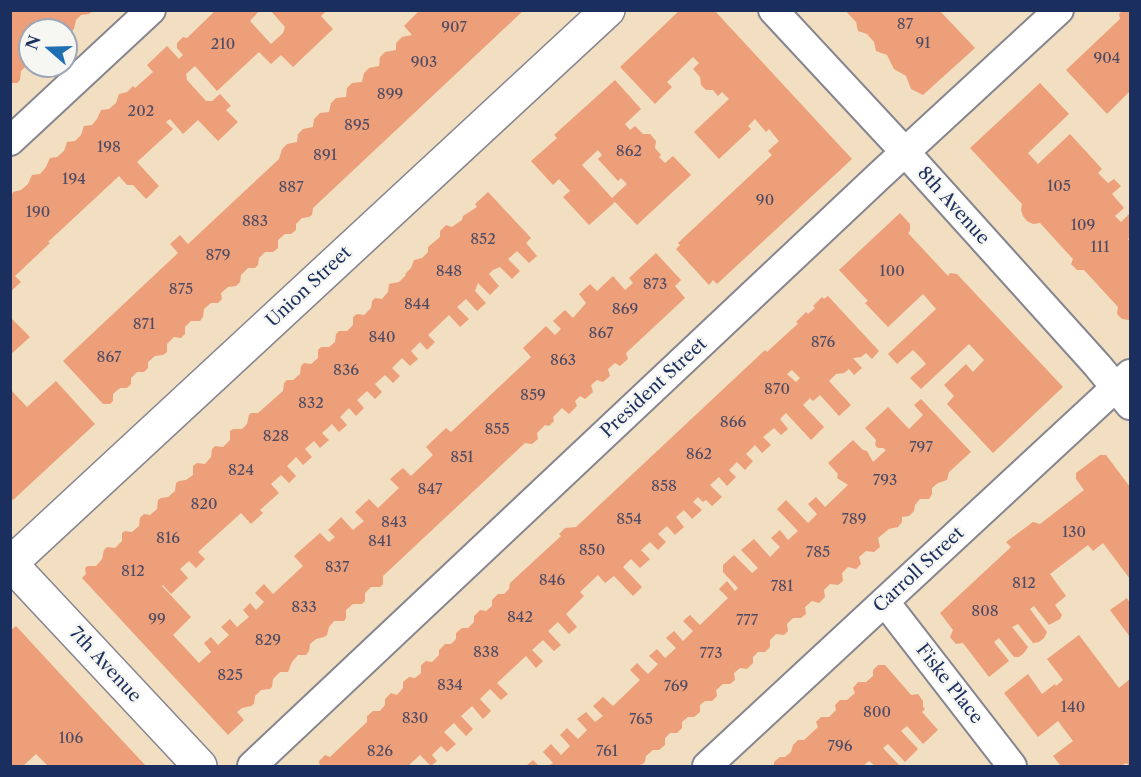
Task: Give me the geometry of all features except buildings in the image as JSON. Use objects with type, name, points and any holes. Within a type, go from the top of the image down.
[{"type":"main road","name":"Union Street","points":[[11,564],[608,10]]},
{"type":"main road","name":"7th Avenue","points":[[11,564],[200,766]]},
{"type":"street","points":[[10,141],[151,10]]},
{"type":"street","name":"8th Avenue","points":[[773,10],[1126,389]]},
{"type":"street","name":"President Street","points":[[252,766],[904,152],[1059,10]]},
{"type":"street","name":"Carroll Street","points":[[707,766],[885,602],[1126,389]]},
{"type":"street","name":"Fiske Place","points":[[885,602],[1012,766]]}]
